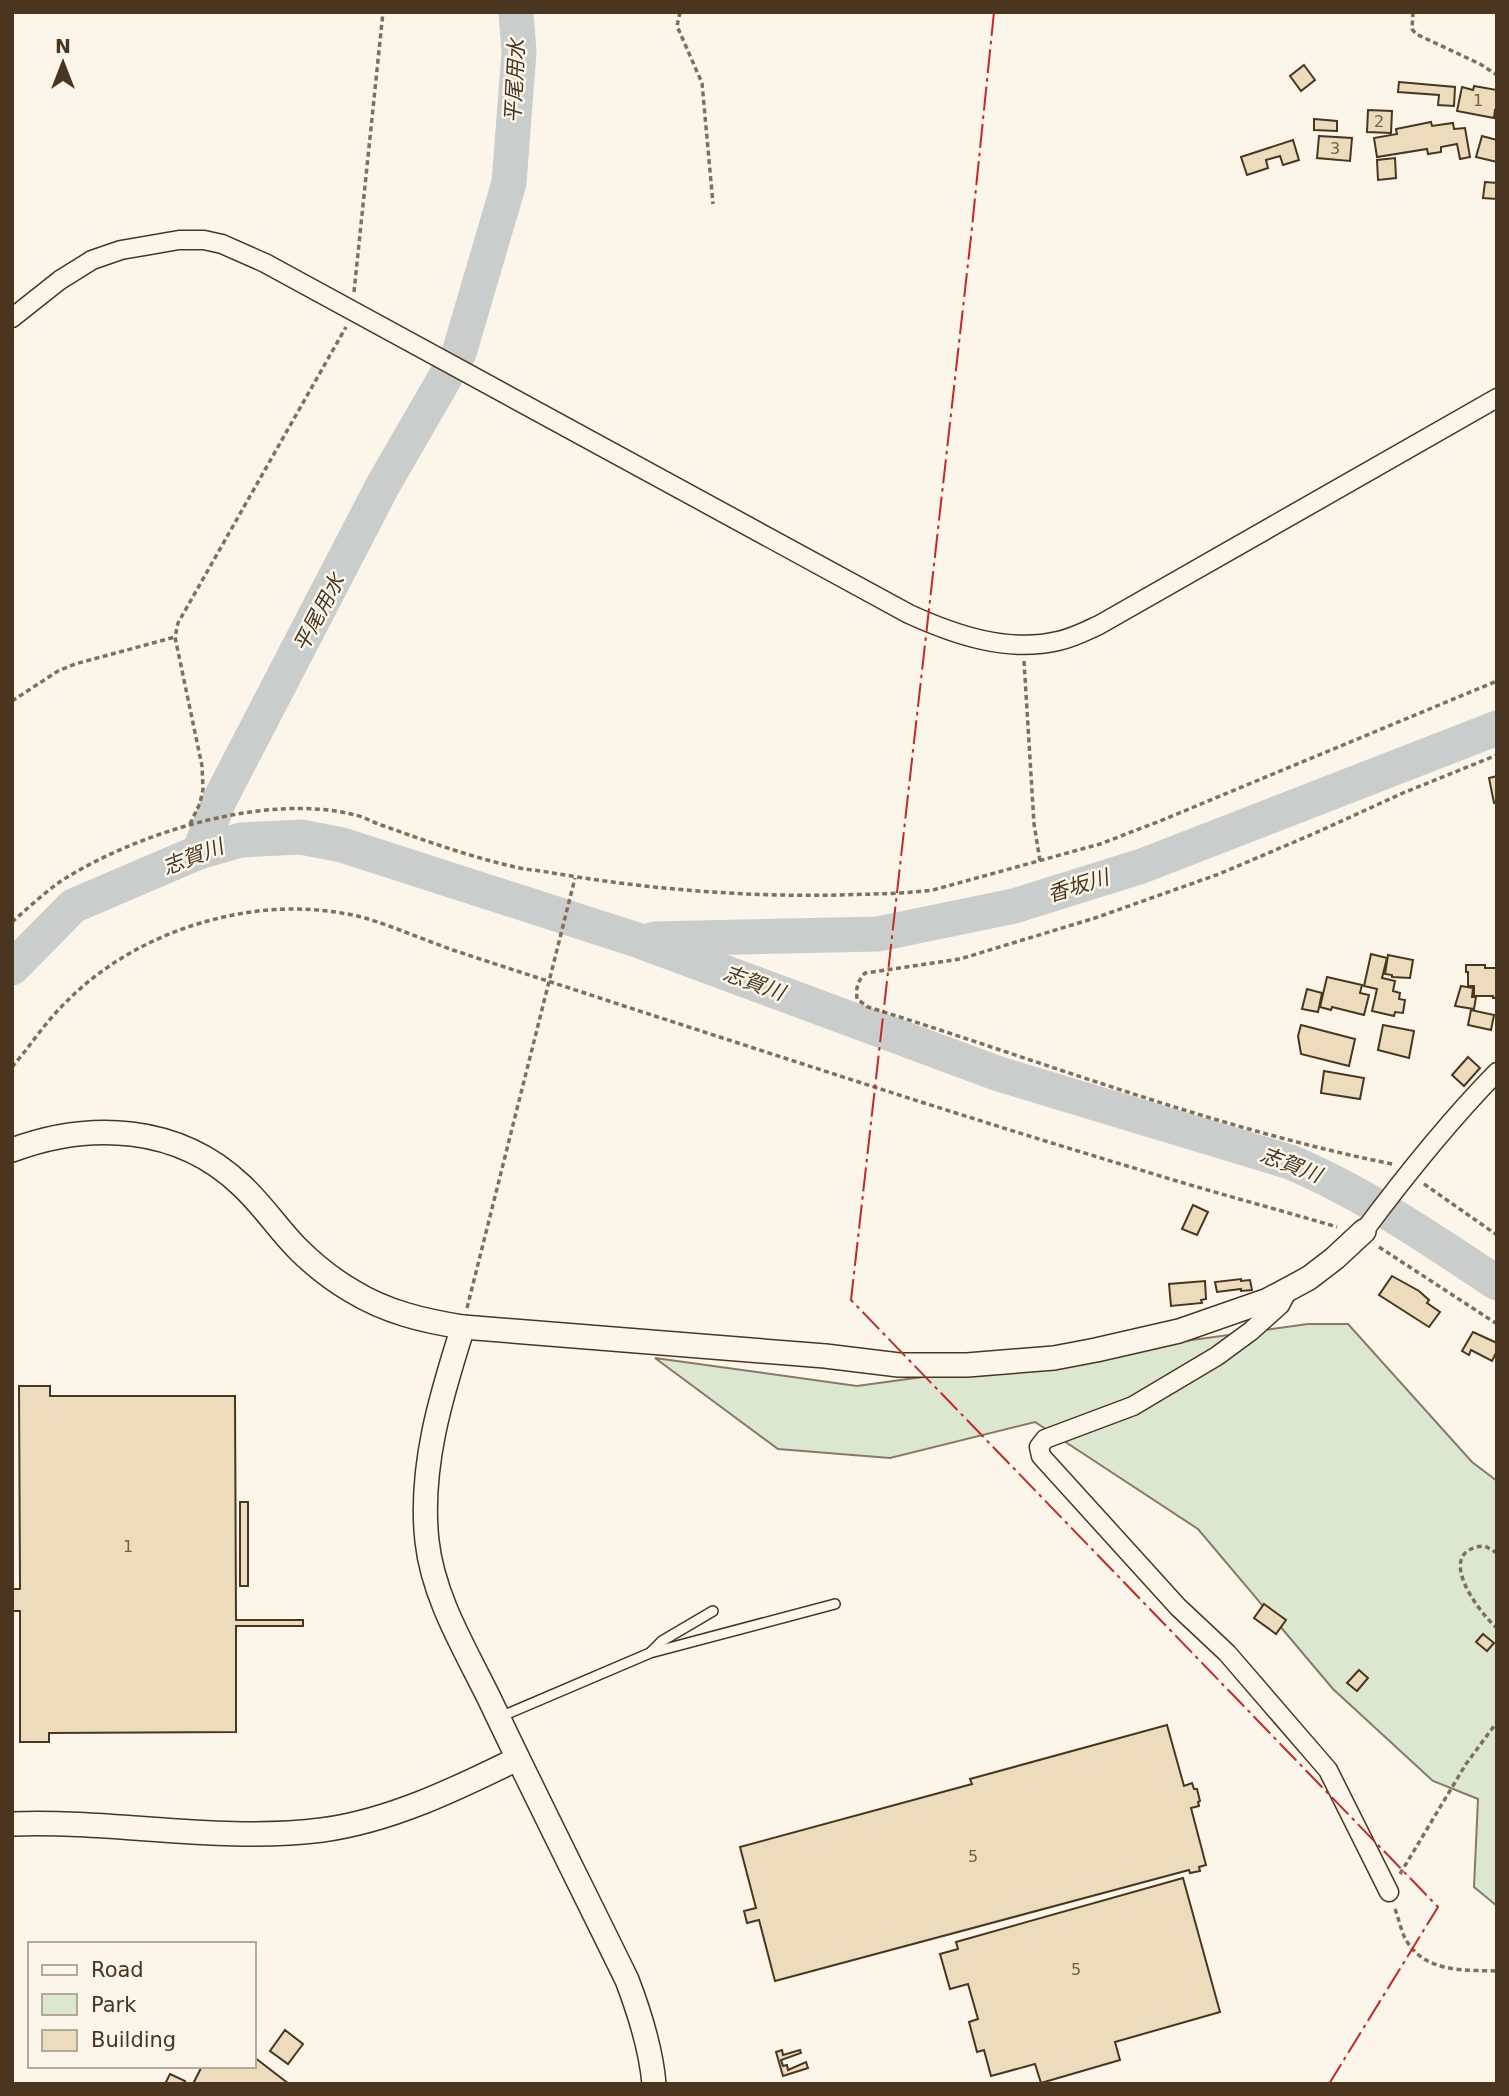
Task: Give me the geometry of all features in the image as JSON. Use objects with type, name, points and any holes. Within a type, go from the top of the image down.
[{"type":"street","points":[[12,318],[60,280],[92,260],[121,250],[179,240],[204,240],[222,244],[265,262],[909,614],[959,634],[1023,646],[1060,641],[1099,625],[1497,398]]},
{"type":"street","points":[[12,1150],[58,1137],[111,1132],[144,1134],[175,1143],[197,1154],[241,1185],[298,1249],[350,1290],[368,1300],[418,1319],[463,1328],[825,1356],[899,1365],[967,1365],[1054,1357],[1179,1331],[1268,1300],[1288,1290],[1327,1265],[1362,1234],[1407,1174],[1497,1072]]},
{"type":"street","points":[[1288,1290],[1280,1305],[1217,1356],[1133,1406],[1045,1439],[1039,1447],[1041,1456],[1178,1606],[1227,1653],[1328,1770],[1389,1892]]},
{"type":"street","points":[[463,1328],[446,1380],[426,1480],[430,1562],[447,1611],[627,1980],[638,2008],[653,2065],[654,2084]]},
{"type":"street","points":[[12,1824],[256,1833],[323,1829],[354,1824],[444,1793],[517,1759]]},
{"type":"lane","points":[[498,1717],[650,1653],[835,1604]]},
{"type":"lane","points":[[650,1653],[662,1641],[713,1611]]},
{"type":"path","points":[[190,824],[203,789],[202,766],[175,637],[178,623],[346,327],[351,310],[383,12]]},
{"type":"path","points":[[680,12],[677,26],[702,83],[713,204]]},
{"type":"path","points":[[1413,12],[1412,29],[1416,34],[1480,64],[1497,75]]},
{"type":"path","points":[[12,701],[58,671],[75,664],[175,637]]},
{"type":"path","points":[[1023,646],[1034,824],[1040,861]]},
{"type":"path","points":[[12,922],[59,883],[86,866],[171,829],[216,818],[297,809],[355,815],[512,867],[652,888],[804,895],[908,893],[959,884],[1100,844],[1497,681]]},
{"type":"path","points":[[1497,755],[1219,874],[1094,918],[960,959],[865,973],[858,980],[856,988],[857,999],[868,1007],[1208,1118],[1331,1152],[1396,1165],[1497,1236]]},
{"type":"path","points":[[463,1328],[576,877]]},
{"type":"path","points":[[12,1067],[53,1016],[105,968],[147,943],[216,919],[260,911],[332,911],[367,919],[550,982],[1132,1168],[1362,1234],[1497,1324]]},
{"type":"path","points":[[1497,1553],[1485,1546],[1471,1549],[1465,1555],[1460,1568],[1467,1591],[1486,1619],[1497,1628]]},
{"type":"path","points":[[1497,1722],[1466,1764],[1389,1892],[1407,1942],[1425,1960],[1448,1969],[1497,1971]]},
{"type":"green space","points":[[1308,1324],[1348,1324],[1472,1462],[1497,1481],[1497,1906],[1474,1887],[1478,1799],[1433,1781],[1333,1689],[1198,1529],[1035,1422],[890,1458],[778,1449],[655,1358],[857,1386]]},
{"type":"building","points":[[1304,65],[1315,80],[1301,91],[1290,76]]},
{"type":"building","points":[[1399,82],[1455,87],[1454,106],[1438,105],[1439,95],[1398,92]]},
{"type":"building","points":[[1474,86],[1497,90],[1497,111],[1495,110],[1494,118],[1457,111],[1462,87],[1473,90]]},
{"type":"building","points":[[1368,110],[1392,111],[1391,133],[1367,132]]},
{"type":"building","points":[[1314,119],[1337,121],[1337,131],[1314,130]]},
{"type":"building","points":[[1431,122],[1432,126],[1453,123],[1454,129],[1465,128],[1470,157],[1460,159],[1457,144],[1441,147],[1441,152],[1428,154],[1427,149],[1377,157],[1374,138],[1397,134],[1396,129]]},
{"type":"building","points":[[1319,136],[1352,138],[1350,161],[1317,158]]},
{"type":"building","points":[[1482,136],[1497,140],[1497,162],[1476,157]]},
{"type":"building","points":[[1293,140],[1299,160],[1283,165],[1280,156],[1266,160],[1268,168],[1247,175],[1241,157]]},
{"type":"building","points":[[1395,158],[1396,178],[1378,180],[1377,160]]},
{"type":"building","points":[[1485,182],[1497,183],[1497,199],[1483,198]]},
{"type":"building","points":[[1497,776],[1497,802],[1494,803],[1489,778]]},
{"type":"building","points":[[1371,954],[1387,958],[1382,978],[1395,981],[1393,991],[1400,993],[1399,999],[1405,1000],[1403,1013],[1395,1012],[1394,1016],[1372,1011],[1377,989],[1364,986]]},
{"type":"building","points":[[1388,955],[1413,960],[1410,978],[1385,974]]},
{"type":"building","points":[[1466,965],[1497,968],[1497,998],[1474,996],[1474,986],[1468,986]]},
{"type":"building","points":[[1327,977],[1362,985],[1360,993],[1369,995],[1364,1015],[1332,1007],[1331,1010],[1320,1007]]},
{"type":"building","points":[[1461,986],[1473,988],[1472,997],[1476,997],[1474,1009],[1455,1006]]},
{"type":"building","points":[[1307,989],[1322,993],[1318,1012],[1302,1009]]},
{"type":"building","points":[[1471,1010],[1494,1015],[1491,1030],[1468,1025]]},
{"type":"building","points":[[1301,1025],[1355,1039],[1349,1066],[1301,1054],[1298,1036]]},
{"type":"building","points":[[1383,1025],[1414,1031],[1409,1058],[1378,1050]]},
{"type":"building","points":[[1468,1057],[1480,1068],[1464,1086],[1452,1075]]},
{"type":"building","points":[[1324,1071],[1364,1078],[1360,1099],[1321,1093]]},
{"type":"building","points":[[1193,1205],[1208,1212],[1197,1235],[1182,1229]]},
{"type":"building","points":[[1392,1276],[1419,1291],[1429,1300],[1427,1303],[1440,1312],[1429,1327],[1379,1295]]},
{"type":"building","points":[[1250,1280],[1252,1290],[1217,1292],[1215,1282]]},
{"type":"building","points":[[1205,1281],[1206,1299],[1201,1300],[1202,1303],[1171,1306],[1169,1284]]},
{"type":"building","points":[[1473,1332],[1497,1343],[1497,1351],[1492,1361],[1471,1350],[1469,1355],[1462,1351]]},
{"type":"building","points":[[19,1386],[50,1386],[50,1396],[235,1396],[236,1620],[303,1620],[303,1626],[236,1626],[236,1732],[49,1733],[49,1742],[20,1742],[20,1611],[12,1611],[12,1589],[20,1589]]},
{"type":"building","points":[[240,1502],[248,1502],[248,1586],[240,1586]]},
{"type":"building","points":[[1264,1604],[1286,1620],[1276,1634],[1254,1618]]},
{"type":"building","points":[[1483,1634],[1494,1643],[1487,1651],[1476,1642]]},
{"type":"building","points":[[1359,1670],[1368,1678],[1357,1691],[1347,1683]]},
{"type":"building","points":[[1167,1725],[1184,1786],[1192,1783],[1194,1789],[1197,1789],[1200,1801],[1199,1806],[1191,1808],[1206,1865],[1199,1867],[1200,1871],[1190,1873],[1189,1870],[775,1981],[759,1920],[747,1923],[744,1911],[756,1908],[740,1847],[972,1784],[970,1779]]},
{"type":"building","points":[[1183,1878],[1220,2012],[1115,2042],[1120,2060],[1041,2083],[1035,2064],[991,2076],[984,2050],[977,2052],[969,2022],[978,2019],[968,1984],[950,1989],[940,1954],[958,1949],[956,1942]]},
{"type":"building","points":[[285,2030],[303,2044],[288,2064],[270,2051]]},
{"type":"building","points":[[782,2050],[783,2055],[800,2050],[801,2053],[781,2060],[788,2070],[806,2062],[808,2068],[783,2076],[776,2052]]},
{"type":"building","points":[[256,2059],[289,2084],[193,2084],[201,2068],[256,2068]]},
{"type":"building","points":[[170,2074],[185,2081],[184,2084],[165,2084]]},
{"type":"waterway","name":"平尾用水","points":[[459,353],[509,183],[519,52],[516,12]]},
{"type":"waterway","name":"平尾用水","points":[[199,852],[219,801],[383,485],[446,376]]},
{"type":"waterway","name":"香坂川","points":[[654,939],[878,934],[1014,906],[1142,866],[1497,728]]},
{"type":"waterway","name":"志賀川","points":[[12,968],[73,906],[199,852],[241,840],[301,837],[342,845],[637,940],[999,1074],[1290,1162],[1370,1202],[1497,1283]]},
{"type":"power","points":[[994,12],[851,1300],[1438,1907],[1329,2084]]}]
